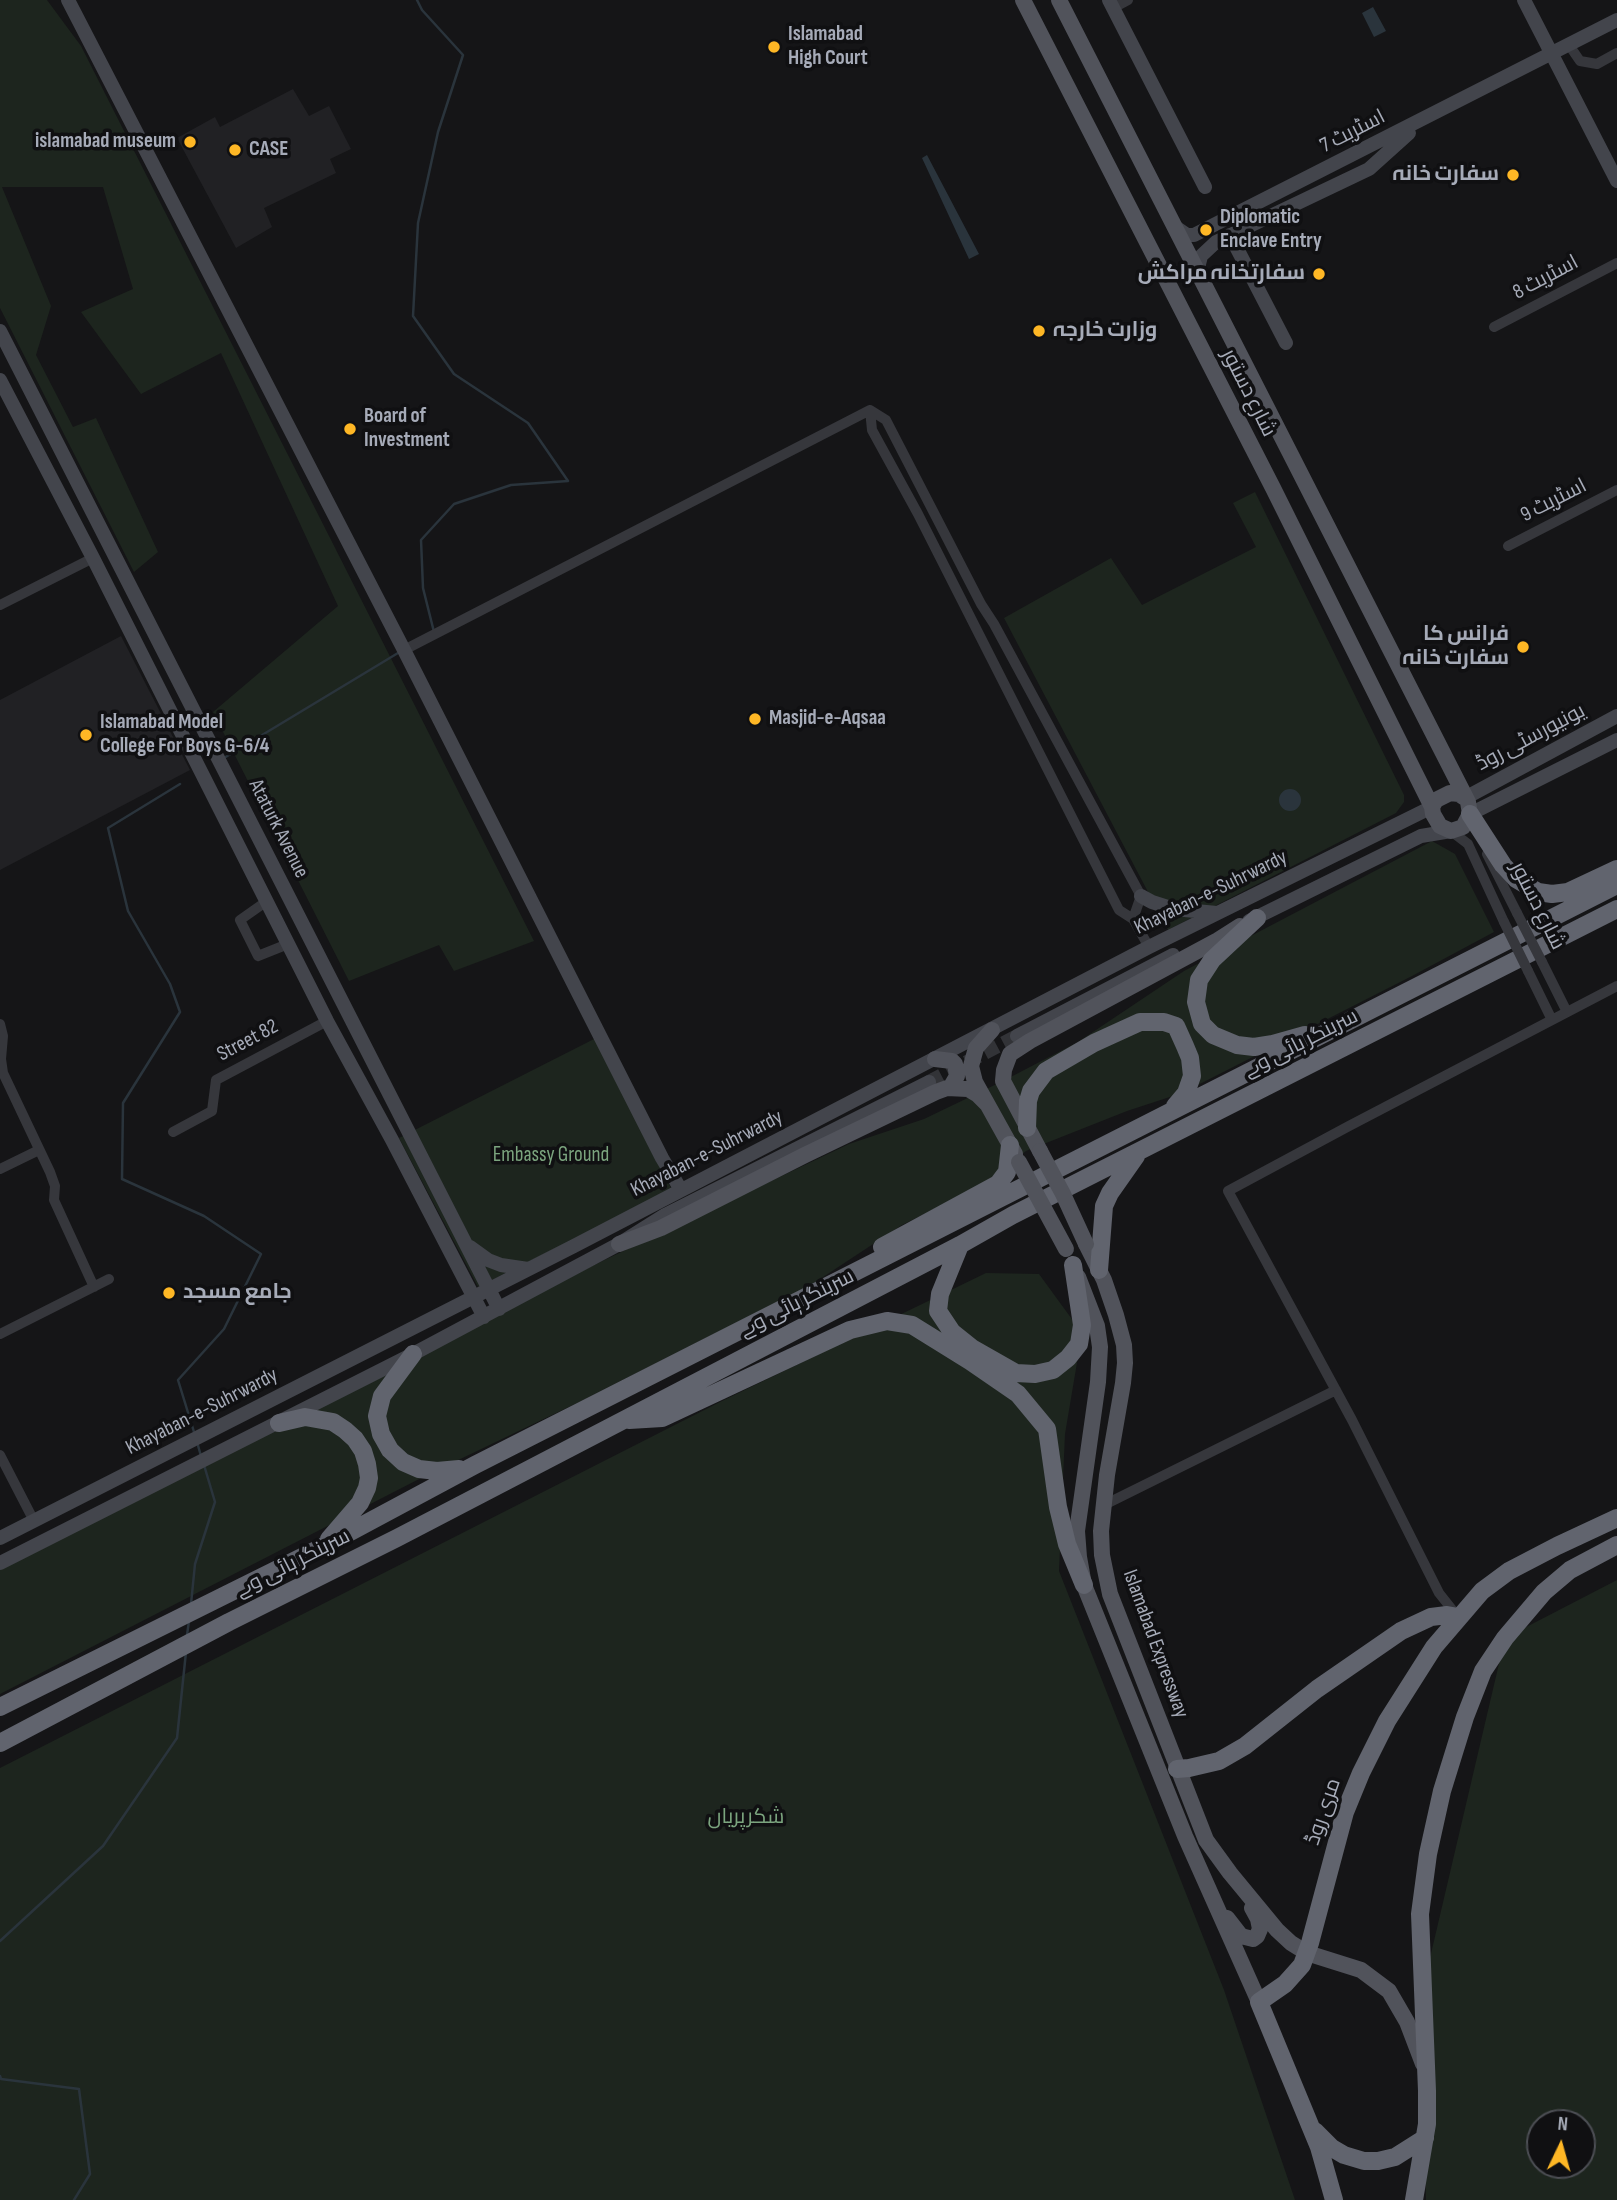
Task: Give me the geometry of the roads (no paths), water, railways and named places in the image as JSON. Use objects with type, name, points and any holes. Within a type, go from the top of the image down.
[{"type":"highway","points":[[1467,811],[1516,879],[1538,892],[1568,892],[1617,869]]},
{"type":"highway","name":"سرینگر ہائی وے","points":[[0,1707],[146,1636],[475,1465],[1617,886]]},
{"type":"highway","name":"سرینگر ہائی وے","points":[[0,1743],[960,1245],[1013,1215],[1617,909]]},
{"type":"highway","points":[[1257,918],[1212,960],[1199,980],[1196,1002],[1202,1024],[1213,1035],[1237,1045],[1254,1047],[1344,1024]]},
{"type":"highway","points":[[1027,1129],[1031,1091],[1046,1071],[1094,1043],[1148,1021],[1164,1022],[1176,1027],[1190,1058],[1192,1076],[1186,1093],[1170,1111]]},
{"type":"highway","points":[[846,1279],[878,1249],[998,1184],[1007,1172],[1010,1145]]},
{"type":"highway","points":[[1099,1270],[1104,1206],[1110,1192],[1140,1151]]},
{"type":"highway","points":[[960,1245],[940,1294],[938,1311],[952,1332],[972,1348],[1016,1373],[1035,1374],[1053,1370],[1068,1358],[1079,1344],[1082,1325],[1069,1257]]},
{"type":"highway","points":[[622,1420],[662,1418],[850,1330],[887,1321],[912,1325],[970,1360],[1018,1394],[1047,1429],[1058,1507],[1068,1544],[1084,1585]]},
{"type":"highway","points":[[413,1354],[382,1396],[377,1416],[381,1434],[390,1450],[403,1462],[419,1469],[451,1471],[475,1465]]},
{"type":"highway","points":[[279,1423],[306,1417],[333,1422],[355,1439],[363,1451],[369,1478],[360,1503],[322,1546]]},
{"type":"highway","name":"مری روڈ","points":[[1259,2002],[1292,1978],[1302,1965],[1338,1834],[1361,1773],[1387,1721],[1434,1647],[1482,1591],[1509,1571],[1617,1518]]},
{"type":"highway","points":[[1414,2200],[1425,2138],[1427,2091],[1420,1914],[1428,1854],[1442,1791],[1465,1717],[1483,1671],[1505,1638],[1544,1592],[1570,1570],[1617,1545]]},
{"type":"highway","points":[[1177,1769],[1219,1761],[1238,1751],[1262,1735],[1317,1689],[1401,1631],[1439,1615],[1458,1617]]},
{"type":"highway","points":[[0,1716],[80,1675],[109,1654]]},
{"type":"highway","points":[[0,1735],[111,1678],[139,1670]]},
{"type":"highway","points":[[1259,2002],[1312,2129],[1334,2200]]},
{"type":"highway","points":[[1312,2129],[1332,2148],[1364,2161],[1395,2157],[1425,2138]]},
{"type":"main road","name":"شارع دستور","points":[[1023,0],[1273,488],[1432,807]]},
{"type":"main road","name":"شارع دستور","points":[[1059,0],[1389,645],[1467,811]]},
{"type":"main road","points":[[1450,793],[1467,811],[1463,827],[1451,831],[1440,826],[1432,807],[1436,800],[1450,793]]},
{"type":"main road","name":"Khayaban-e-Suhrwardy","points":[[1023,1038],[1218,940],[1240,926]]},
{"type":"main road","name":"Islamabad Expressway","points":[[992,1030],[976,1048],[971,1066],[975,1082],[1069,1257],[1097,1326],[1100,1347],[1098,1382],[1077,1531],[1084,1585],[1206,1885],[1259,2002]]},
{"type":"main road","name":"Islamabad Expressway","points":[[1023,1038],[1010,1054],[1003,1082],[1099,1270],[1124,1345],[1125,1363],[1101,1531],[1102,1555],[1111,1594],[1177,1769],[1206,1840],[1277,1930],[1307,1953],[1361,1970],[1389,1991],[1406,2021],[1425,2068]]},
{"type":"main road","points":[[935,1059],[952,1061],[955,1064],[957,1076],[950,1088]]},
{"type":"main road","points":[[619,1244],[661,1228],[936,1092],[950,1088],[968,1090],[987,1104]]},
{"type":"main road","points":[[1206,1885],[1237,1933],[1252,1939],[1259,1934],[1258,1919],[1230,1873]]},
{"type":"street","points":[[68,0],[404,650],[662,1158],[681,1190]]},
{"type":"street","points":[[1128,0],[1111,4],[1205,187]]},
{"type":"street","points":[[1524,0],[1617,181]]},
{"type":"street","name":"اسٹریٹ 7","points":[[1173,225],[1187,235],[1194,235],[1617,20]]},
{"type":"street","points":[[1569,45],[1580,61],[1597,64],[1617,53]]},
{"type":"street","points":[[1197,272],[1201,256],[1209,247],[1368,169],[1423,120]]},
{"type":"street","points":[[1230,235],[1286,343]]},
{"type":"street","name":"اسٹریٹ 8","points":[[1494,327],[1617,263]]},
{"type":"street","name":"Ataturk Avenue","points":[[0,331],[499,1309]]},
{"type":"street","name":"Ataturk Avenue","points":[[1,384],[114,598],[327,1021],[484,1317]]},
{"type":"street","points":[[404,650],[870,410]]},
{"type":"street","points":[[870,410],[886,420],[981,604],[1141,895],[1152,902],[1174,909],[1219,913]]},
{"type":"street","points":[[870,410],[872,430],[918,514],[1119,910],[1133,919],[1149,947]]},
{"type":"street","name":"اسٹریٹ 9","points":[[1508,546],[1617,490]]},
{"type":"street","points":[[0,605],[93,558]]},
{"type":"street","points":[[114,598],[131,588]]},
{"type":"street","points":[[966,612],[981,604]]},
{"type":"street","points":[[977,632],[994,624]]},
{"type":"street","name":"یونیورسٹی روڈ","points":[[1467,811],[1617,716]]},
{"type":"street","name":"یونیورسٹی روڈ","points":[[1467,811],[1617,740]]},
{"type":"street","name":"Khayaban-e-Suhrwardy","points":[[0,1538],[474,1298],[1149,947],[1432,807]]},
{"type":"street","name":"شارع دستور","points":[[1467,811],[1567,1012]]},
{"type":"street","points":[[1384,831],[1394,849]]},
{"type":"street","name":"Khayaban-e-Suhrwardy","points":[[1240,926],[1421,836],[1451,831]]},
{"type":"street","name":"شارع دستور","points":[[1451,831],[1468,844],[1552,1020]]},
{"type":"street","points":[[1133,919],[1141,895]]},
{"type":"street","points":[[267,901],[240,920],[258,956],[288,944]]},
{"type":"street","points":[[1458,1617],[1439,1593],[1336,1391],[1228,1191],[1617,986]]},
{"type":"street","name":"Street 82","points":[[173,1132],[212,1111],[215,1080],[327,1021]]},
{"type":"street","points":[[0,1024],[3,1073],[50,1172],[55,1186],[54,1200],[94,1287]]},
{"type":"street","name":"Khayaban-e-Suhrwardy","points":[[0,1563],[413,1354],[619,1244],[665,1215],[929,1082]]},
{"type":"street","points":[[0,1169],[38,1150]]},
{"type":"street","points":[[466,1244],[476,1253],[501,1265],[529,1269]]},
{"type":"street","points":[[0,1334],[109,1279]]},
{"type":"street","points":[[1104,1505],[1336,1391]]},
{"type":"street","points":[[0,1455],[34,1521]]},
{"type":"street","points":[[150,1463],[153,1485]]},
{"type":"waterway","points":[[417,0],[422,10],[463,55],[438,132],[418,223],[413,316],[454,374],[528,423],[568,481],[511,485],[454,504],[421,540],[423,588],[434,632]]},
{"type":"waterway","points":[[224,758],[398,653]]},
{"type":"waterway","points":[[180,784],[108,828],[128,911],[170,984],[180,1012],[123,1103],[122,1179],[204,1216],[261,1254],[224,1329],[178,1380],[194,1432]]},
{"type":"waterway","points":[[197,1442],[201,1456]]},
{"type":"waterway","points":[[191,1604],[195,1564],[215,1502],[204,1465]]},
{"type":"waterway","points":[[187,1635],[189,1621]]},
{"type":"waterway","points":[[0,1941],[103,1846],[177,1738],[186,1652]]},
{"type":"waterway","points":[[0,2076],[1,2079],[79,2089],[90,2174],[74,2200]]},
{"type":"tunnel","points":[[929,1082],[1017,1036]]},
{"type":"place","name":"Islamabad High Court","points":[[774,47]]},
{"type":"place","name":"islamabad museum","points":[[190,142]]},
{"type":"place","name":"CASE","points":[[235,150]]},
{"type":"place","name":"سفارت خانہ","points":[[1513,175]]},
{"type":"place","name":"Diplomatic Enclave Entry","points":[[1206,230]]},
{"type":"place","name":"سفارتخانہ مراکش","points":[[1319,274]]},
{"type":"place","name":"وزارت خارجہ","points":[[1039,331]]},
{"type":"place","name":"Board of Investment","points":[[350,429]]},
{"type":"place","name":"فرانس کا سفارت خانہ","points":[[1523,647]]},
{"type":"place","name":"Masjid-e-Aqsaa","points":[[755,719]]},
{"type":"place","name":"Islamabad Model College For Boys G-6/4","points":[[86,735]]},
{"type":"place","name":"جامع مسجد","points":[[169,1293]]},
{"type":"park label","name":"Embassy Ground","points":[[551,1156]]},
{"type":"park label","name":"شکرپریاں","points":[[746,1818]]}]
